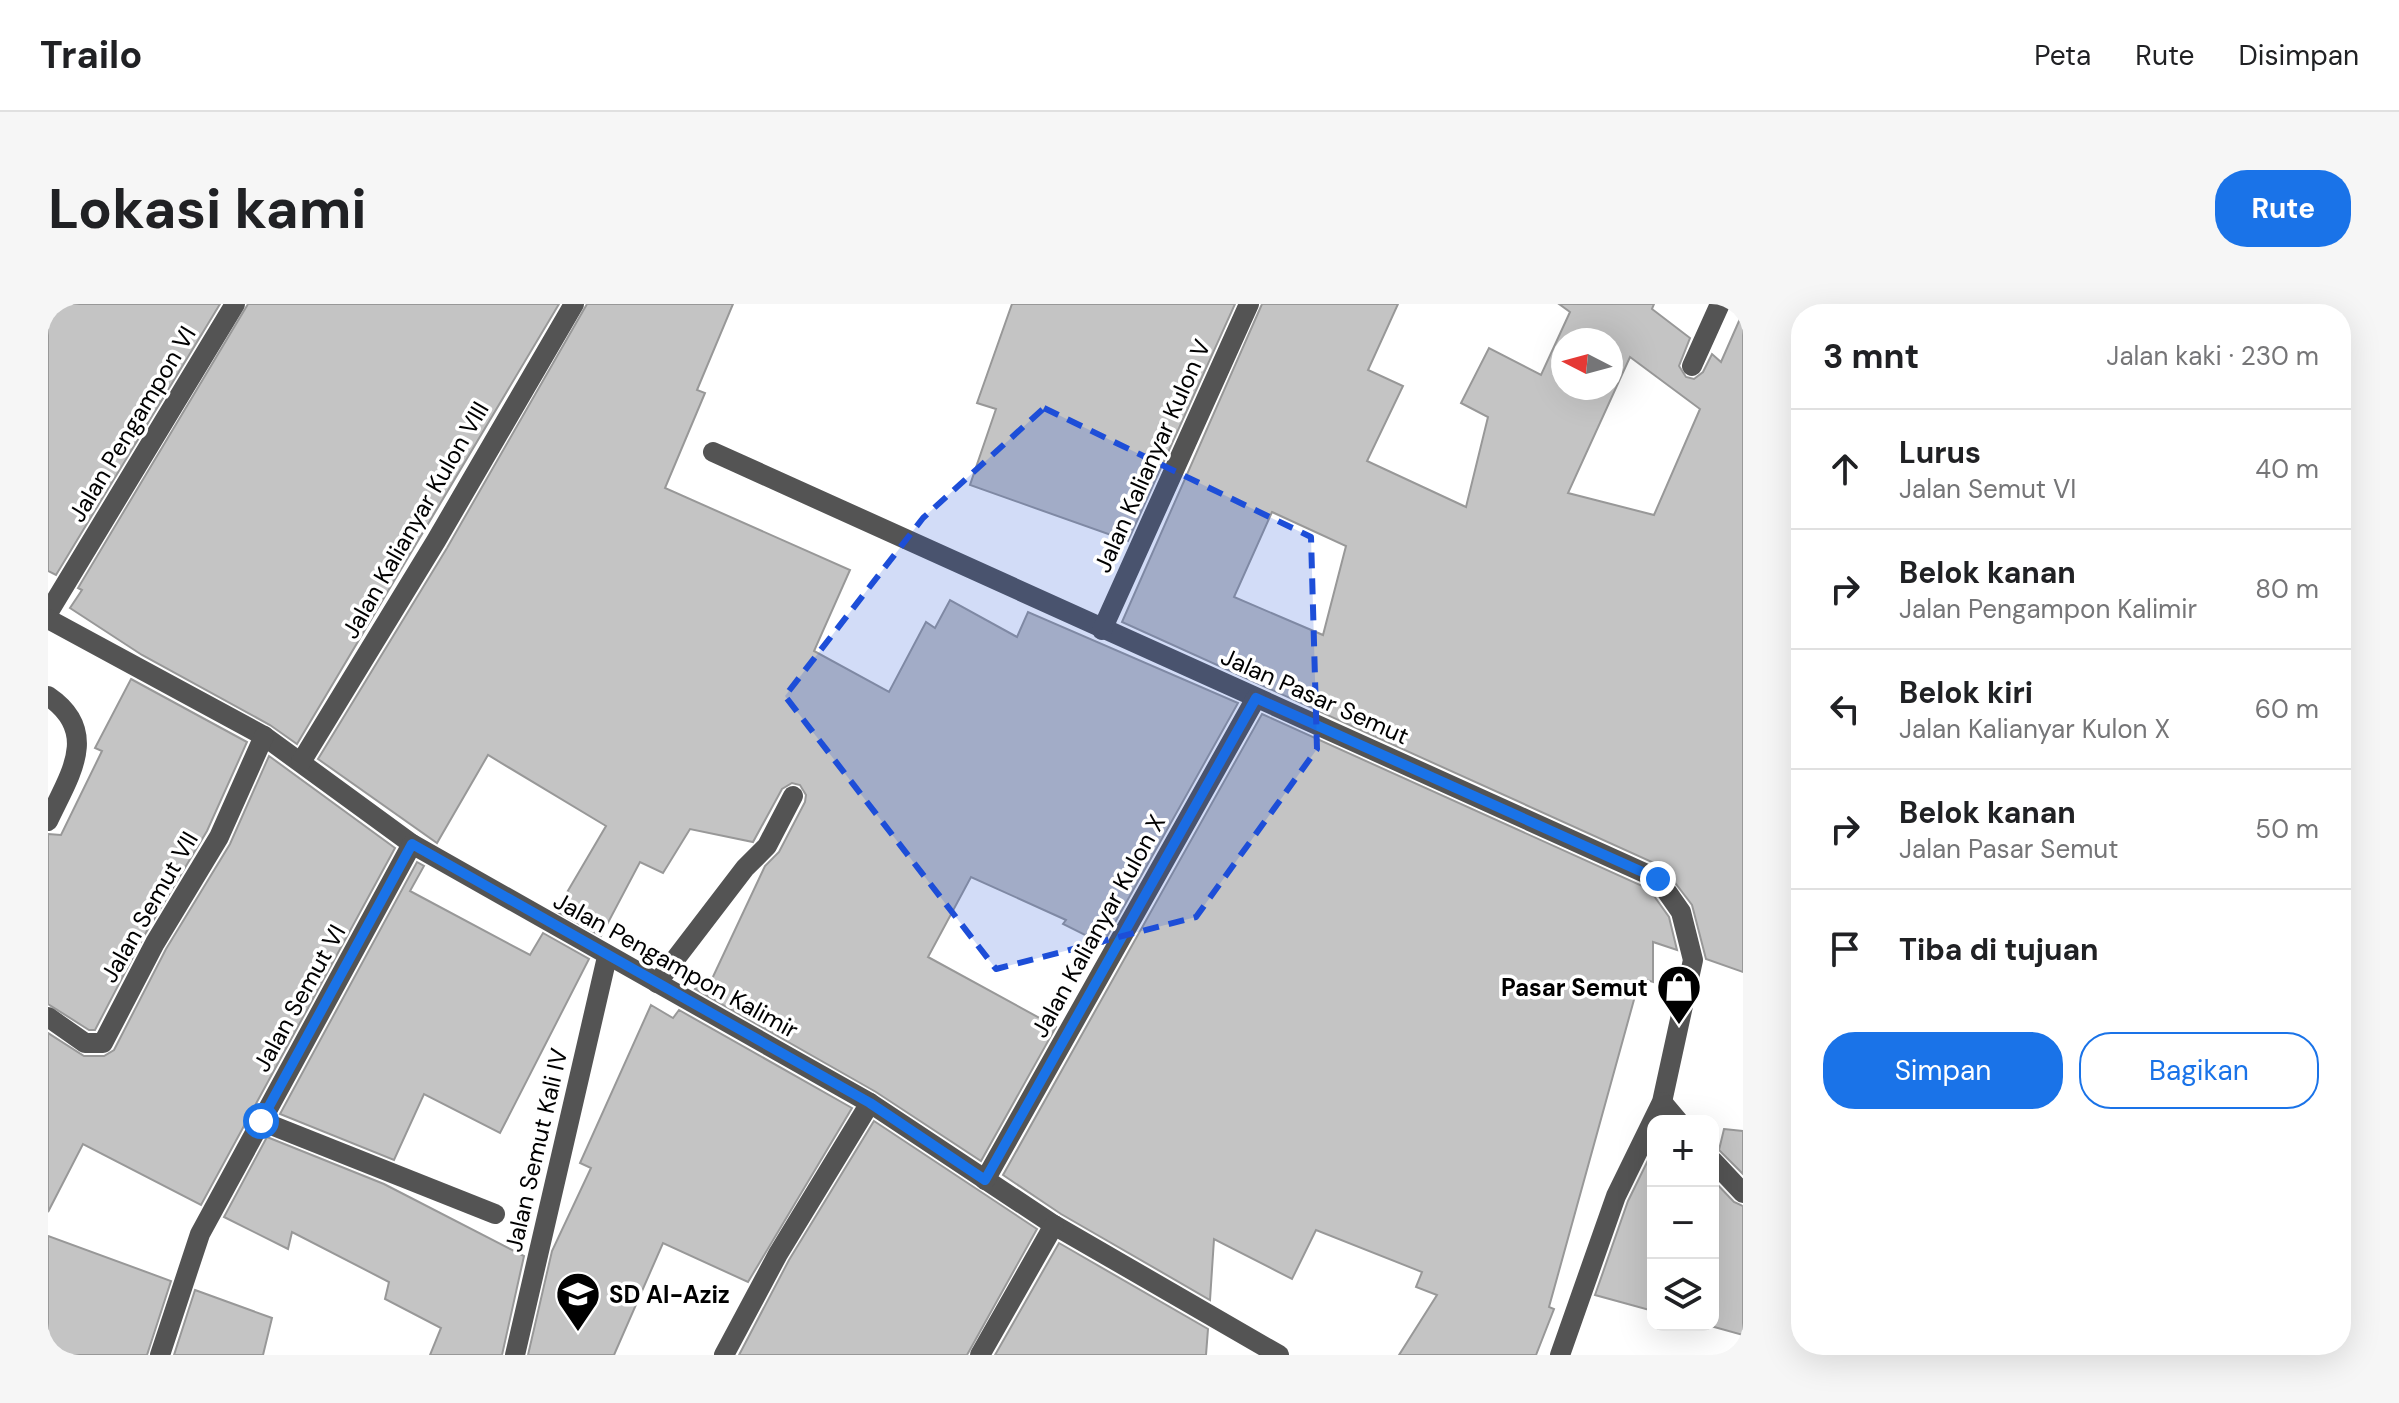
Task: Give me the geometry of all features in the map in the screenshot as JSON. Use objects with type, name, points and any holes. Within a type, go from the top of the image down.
[{"type":"street","name":"Jalan Pengampon VI","points":[[48,613],[235,304]]},
{"type":"street","name":"Jalan Kalianyar Kulon VIII","points":[[301,762],[436,541],[574,304]]},
{"type":"street","name":"Jalan Kalianyar Kulon V","points":[[1102,630],[1249,304]]},
{"type":"street","points":[[1692,366],[1720,304]]},
{"type":"street","name":"Jalan Pasar Semut","points":[[713,452],[1658,879],[1681,912],[1693,960],[1662,1102],[1616,1196],[1560,1355]]},
{"type":"street","name":"Jalan Pengampon Kalimir","points":[[48,619],[264,736],[412,844],[870,1103],[1054,1225],[1257,1348],[1279,1355]]},
{"type":"street","points":[[48,696],[72,719],[79,737],[74,764],[48,821]]},
{"type":"street","name":"Jalan Kalianyar Kulon X","points":[[985,1180],[1256,698]]},
{"type":"street","name":"Jalan Semut VII","points":[[48,1017],[85,1043],[103,1043],[155,943],[219,837],[264,736]]},
{"type":"street","points":[[657,983],[745,868],[767,846],[793,796]]},
{"type":"street","name":"Jalan Semut VI","points":[[160,1355],[200,1234],[412,844]]},
{"type":"street","name":"Jalan Semut Kali IV","points":[[515,1355],[607,957]]},
{"type":"street","points":[[1662,1102],[1673,1115]]},
{"type":"street","points":[[724,1355],[778,1254],[870,1103]]},
{"type":"street","points":[[261,1121],[495,1214]]},
{"type":"street","points":[[1719,1167],[1743,1193]]},
{"type":"street","points":[[980,1355],[1054,1225]]},
{"type":"highlighted area","points":[[1044,408],[1311,537],[1317,749],[1196,917],[996,969],[785,696],[923,518]]},
{"type":"building","points":[[48,304],[220,304],[56,575],[48,571]]},
{"type":"building","points":[[248,304],[559,304],[297,744],[270,725],[142,655],[70,608],[82,590],[78,588]]},
{"type":"building","points":[[587,304],[733,304],[697,390],[705,393],[665,488],[850,570],[814,651],[889,692],[926,622],[935,628],[950,600],[1017,637],[1028,612],[1238,703],[1103,944],[1063,924],[1066,920],[971,877],[928,957],[1056,1027],[981,1161],[876,1092],[695,989],[701,982],[711,981],[765,866],[779,852],[805,802],[806,795],[800,785],[792,783],[782,789],[753,842],[690,829],[663,873],[640,862],[601,936],[556,911],[606,826],[488,755],[437,843],[318,759],[447,548]]},
{"type":"building","points":[[1012,304],[1235,304],[1128,541],[970,485],[996,409],[977,403]]},
{"type":"building","points":[[1262,304],[1398,304],[1368,370],[1403,386],[1367,461],[1466,507],[1488,417],[1461,403],[1489,348],[1541,375],[1551,353],[1551,400],[1610,400],[1568,493],[1654,515],[1700,409],[1630,357],[1623,372],[1623,328],[1563,328],[1570,312],[1559,304],[1654,304],[1652,309],[1690,338],[1679,366],[1686,377],[1694,379],[1703,372],[1712,354],[1721,362],[1743,312],[1743,972],[1706,959],[1692,905],[1663,867],[1122,622]],"holes":[[[1272,512],[1346,546],[1323,635],[1234,597]]]},
{"type":"building","points":[[131,679],[247,742],[207,831],[144,936],[95,1030],[89,1030],[48,1004],[48,834],[61,835],[102,751],[95,748]]},
{"type":"building","points":[[1262,714],[1649,889],[1669,917],[1677,950],[1653,942],[1653,982],[1640,978],[1549,1307],[1554,1309],[1536,1355],[1399,1355],[1437,1295],[1416,1287],[1422,1272],[1316,1230],[1292,1279],[1214,1239],[1210,1300],[1061,1214],[1003,1175]]},
{"type":"building","points":[[269,756],[395,848],[201,1205],[83,1144],[48,1212],[48,1033],[84,1056],[104,1056],[114,1050],[166,949],[230,844]]},
{"type":"building","points":[[417,862],[424,866],[410,891],[530,955],[543,933],[589,959],[500,1133],[424,1094],[394,1160],[280,1114]]},
{"type":"building","points":[[651,1005],[673,1018],[679,1010],[852,1108],[748,1282],[663,1243],[614,1355],[528,1355],[552,1251],[591,1168],[580,1163]]},
{"type":"building","points":[[874,1121],[1037,1229],[967,1355],[739,1355],[789,1260]]},
{"type":"building","points":[[1724,1129],[1743,1131],[1743,1174],[1719,1150]]},
{"type":"building","points":[[267,1137],[384,1184],[524,1256],[502,1355],[430,1355],[441,1328],[385,1299],[389,1282],[292,1232],[288,1249],[224,1217]]},
{"type":"building","points":[[1647,1162],[1647,1309],[1595,1295],[1628,1201]]},
{"type":"building","points":[[1719,1186],[1734,1202],[1743,1206],[1743,1335],[1719,1328]]},
{"type":"building","points":[[48,1236],[171,1281],[147,1355],[48,1355]]},
{"type":"building","points":[[1059,1243],[1208,1329],[1206,1355],[995,1355]]},
{"type":"building","points":[[195,1290],[272,1318],[263,1355],[174,1355]]},
{"type":"place","name":"Pasar Semut","points":[[1679,1026]]},
{"type":"place","name":"SD Al-Aziz","points":[[578,1333]]},
{"type":"route","points":[[261,1121],[412,844],[870,1103],[985,1180],[1256,698],[1658,879]]}]
